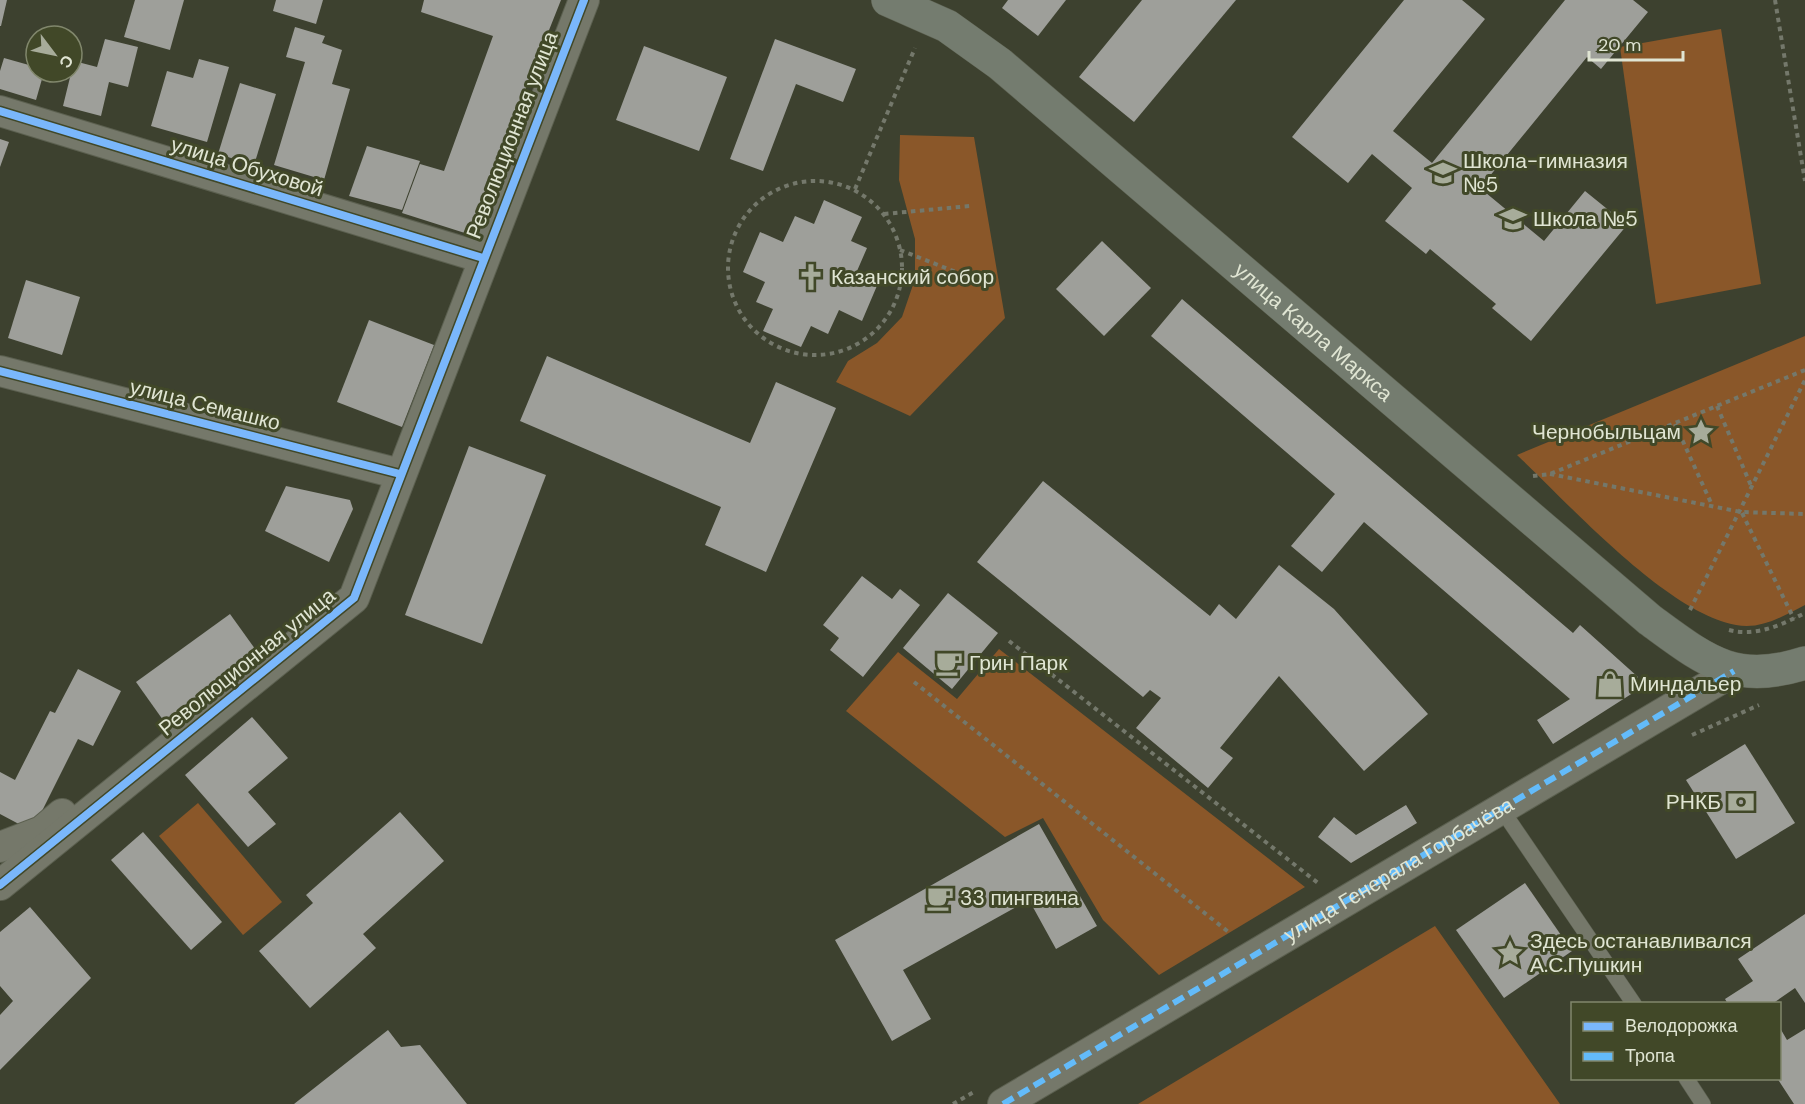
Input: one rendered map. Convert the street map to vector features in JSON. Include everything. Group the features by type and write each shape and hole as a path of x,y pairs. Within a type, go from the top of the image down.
{"main road":[{"name":"улица Карла Маркса","path":"888,0 930,17 1000,64 1650,620 1704,658 1734,671"},
{"path":"1734,671 1766,672 1805,663"}],"street":[{"name":"Революционная улица","path":"0,885 354,597 584,0"},
{"name":"улица Обуховой","path":"0,111 483,258"},
{"name":"улица Семашко","path":"0,371 400,474"},
{"name":"улица Генерала Горбачёва","path":"1003,1104 1734,671"},
{"path":"0,847 42,831 86,793 125,784"}],"lane":[{"path":"1502,810 1633,1002"},
{"path":"1687,1080 1703,1104"}],"path":[{"path":"1775,0 1805,181"},
{"path":"855,189 904,71 930,17"},
{"path":"827,180 855,189 878,206 884,214 895,230 900,250 901,287 890,314 871,336 846,351 817,356 789,352 763,339 742,318 730,292 727,263 734,235 749,210 771,192 798,182 827,180"},
{"path":"884,214 970,206"},
{"path":"900,250 966,276"},
{"path":"1535,485 1526,477 1550,474 1805,370"},
{"path":"1680,608 1689,613 1805,380"},
{"path":"1717,406 1752,488"},
{"path":"1676,424 1712,506"},
{"path":"1550,474 1741,512 1805,514"},
{"path":"1741,512 1794,619"},
{"path":"1725,628 1742,633 1776,627 1805,613"},
{"path":"1009,640 1323,887"},
{"path":"914,682 1236,938"}],"shaded area":[{"path":"1721,29 1761,284 1656,304 1620,47"},
{"path":"900,135 974,137 1005,318 910,416 836,382 848,361 877,343 902,317 915,279 915,239 899,180"},
{"path":"1805,336 1805,605 1772,621 1754,626 1736,625 1709,616 1680,600 1620,554 1517,455"},
{"path":"999,649 1305,887 1159,975 1103,920 1043,818 1005,837 846,711 898,652 957,699"},
{"path":"198,803 282,902 243,935 159,836"},
{"path":"1435,926 1560,1104 1138,1104"}],"building":[{"path":"0,0 7,0 1,26 0,26"},
{"path":"135,0 184,0 170,50 124,37"},
{"path":"276,0 323,0 316,24 273,11"},
{"path":"424,0 561,0 468,234 402,213 420,164 444,171 493,36 421,12"},
{"path":"1008,0 1066,0 1038,36 1002,8"},
{"path":"1142,0 1236,0 1134,122 1079,77"},
{"name":"Школа-гимназия №5","path":"1404,0 1462,0 1485,19 1393,131 1432,163 1565,0 1633,0 1648,12 1601,69 1587,57 1480,188 1544,241 1585,191 1627,225 1531,341 1492,308 1496,304 1430,249 1426,254 1385,221 1412,188 1372,154 1348,183 1292,137"},
{"path":"295,27 325,36 322,43 342,50 332,84 350,89 324,180 274,165 305,62 286,57"},
{"path":"105,39 138,47 128,87 109,82 101,116 63,106 68,84 84,84 84,64 97,67"},
{"path":"775,39 856,69 843,102 796,84 763,171 730,159"},
{"path":"644,46 727,77 699,151 616,120"},
{"path":"4,58 24,64 24,84 41,84 36,100 0,89 0,71"},
{"path":"199,59 229,67 207,142 151,126 167,71 193,78"},
{"path":"240,83 276,94 254,165 218,154"},
{"path":"0,139 9,142 0,167"},
{"path":"367,146 420,161 402,210 349,196"},
{"name":"Казанский собор","path":"824,200 862,217 851,241 867,248 857,271 879,281 862,321 839,310 828,334 811,326 801,347 763,331 773,309 756,302 765,282 743,272 760,232 783,242 795,216 814,224"},
{"path":"1102,241 1151,288 1104,336 1056,289"},
{"path":"26,280 80,297 62,355 8,338"},
{"path":"1182,299 1573,633 1580,625 1638,677 1636,691 1553,744 1537,720 1570,699 1364,522 1322,572 1291,546 1335,494 1151,336"},
{"path":"369,320 434,345 402,427 337,402"},
{"path":"547,356 750,443 776,382 836,408 766,572 705,545 721,507 520,421"},
{"path":"469,446 546,475 482,644 405,615"},
{"path":"1043,481 1210,616 1219,604 1236,619 1279,565 1334,609 1428,714 1364,771 1279,676 1220,748 1233,758 1208,788 1136,728 1161,698 1150,690 1143,697 977,562"},
{"path":"286,486 350,500 353,509 329,562 265,531"},
{"path":"862,576 892,599 900,589 920,605 863,677 830,650 839,638 823,625"},
{"path":"948,593 998,633 952,689 903,648"},
{"path":"230,614 263,660 168,727 136,682"},
{"path":"78,669 121,691 93,746 78,739 32,831 0,814 0,772 15,780 50,711 55,713"},
{"path":"252,717 288,758 248,792 276,824 248,847 185,775"},
{"name":"РНКБ","path":"1745,744 1795,823 1736,859 1686,780"},
{"path":"1406,805 1417,823 1351,863 1318,837 1334,817 1356,835"},
{"path":"400,812 444,861 363,934 376,948 310,1008 259,951 313,903 306,895"},
{"path":"1039,824 1097,926 1056,949 1029,900 903,970 931,1019 892,1041 835,940"},
{"path":"143,832 222,922 191,950 111,860"},
{"path":"1525,883 1572,951 1504,998 1456,930"},
{"path":"30,907 91,978 0,1070 0,1015 13,1001 0,986 0,932"},
{"path":"1805,914 1805,1003 1795,988 1775,1002 1727,1002 1725,999 1753,981 1738,959"},
{"path":"1805,1029 1805,1104 1794,1104 1778,1080 1781,1080 1781,1030 1787,1040"},
{"path":"388,1030 401,1047 420,1045 467,1104 294,1104"}],"marked path":[{"path":"1003,1104 1734,671"}],"cycle path":[{"path":"0,885 354,598 584,0"},
{"path":"0,111 483,258"},
{"path":"0,371 400,474"}],"place":[{"name":"Школа-гимназия №5","path":"1443,173"},
{"name":"Школа №5","path":"1513,219"},
{"name":"Казанский собор","path":"811,277"},
{"name":"Чернобыльцам","path":"1701,432"},
{"name":"Грин Парк","path":"949,663"},
{"name":"Миндальер","path":"1610,684"},
{"name":"РНКБ","path":"1741,802"},
{"name":"33 пингвина","path":"940,898"},
{"name":"Здесь останавливался А.С.Пушкин","path":"1510,953"}]}
